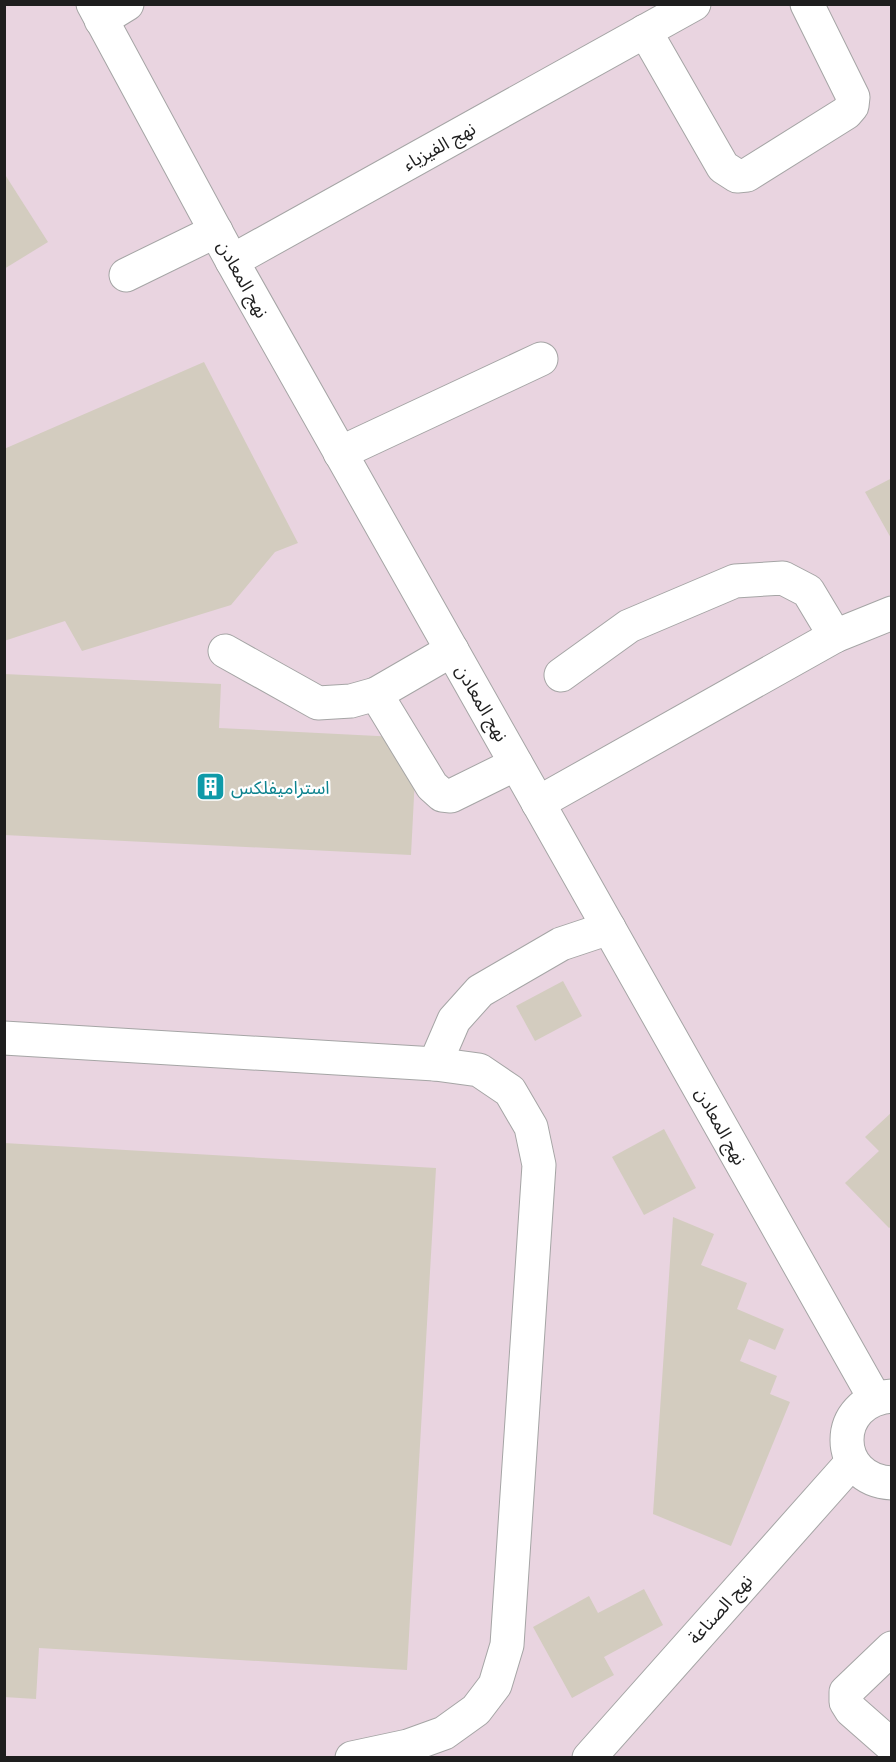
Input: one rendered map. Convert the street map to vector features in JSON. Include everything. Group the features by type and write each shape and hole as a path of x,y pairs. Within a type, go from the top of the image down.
{"street":[{"name":"نهج الفيزياء","path":"232,261 694,4"},
{"path":"645,31 723,167 737,176 747,175 846,113 852,106 853,97 807,4"},
{"name":"نهج المعادن","path":"107,10 232,261 609,928 883,1397"},
{"path":"126,275 216,231"},
{"path":"340,453 541,359"},
{"path":"561,675 629,626 735,581 783,578 808,591 835,636"},
{"path":"538,803 835,636 891,613"},
{"path":"225,651 318,703 351,701 376,694 452,650"},
{"path":"376,694 432,786 442,795 451,796 516,764"},
{"path":"435,1064 454,1020 480,991 561,944 609,928"},
{"path":"4,1038 435,1064 478,1070 510,1090 531,1127 539,1165 507,1645 495,1685 476,1710 444,1733 408,1746 352,1758"},
{"path":"883,1397 862,1405 852,1416 846,1439 852,1462 862,1474 876,1481 891,1483"},
{"name":"نهج الصناعة","path":"589,1758 852,1462"},
{"path":"891,1648 846,1692 846,1702 851,1710 891,1746"}],"shaded area":[{"path":"5,5 891,5 891,1757 5,1758"}],"building":[{"path":"4,173 48,242 4,269"},
{"path":"204,362 298,543 275,552 231,605 82,651 65,621 4,641 4,449"},
{"path":"892,478 892,540 865,492"},
{"name":"استراميفلكس","path":"4,674 221,684 219,728 417,738 411,855 4,835"},
{"path":"563,981 582,1016 535,1041 516,1006"},
{"path":"892,1112 892,1226 889,1228 845,1183 879,1151 865,1137"},
{"path":"664,1129 696,1188 644,1215 612,1157"},
{"path":"4,1143 436,1168 407,1670 39,1648 36,1699 4,1697"},
{"path":"673,1217 714,1234 701,1265 747,1283 737,1309 784,1329 775,1350 749,1339 740,1361 777,1376 770,1394 790,1402 731,1546 653,1514"},
{"path":"644,1589 663,1625 604,1657 614,1675 572,1698 533,1627 589,1596 598,1613"}],"place":[{"name":"استراميفلكس","path":"210,787"}]}
